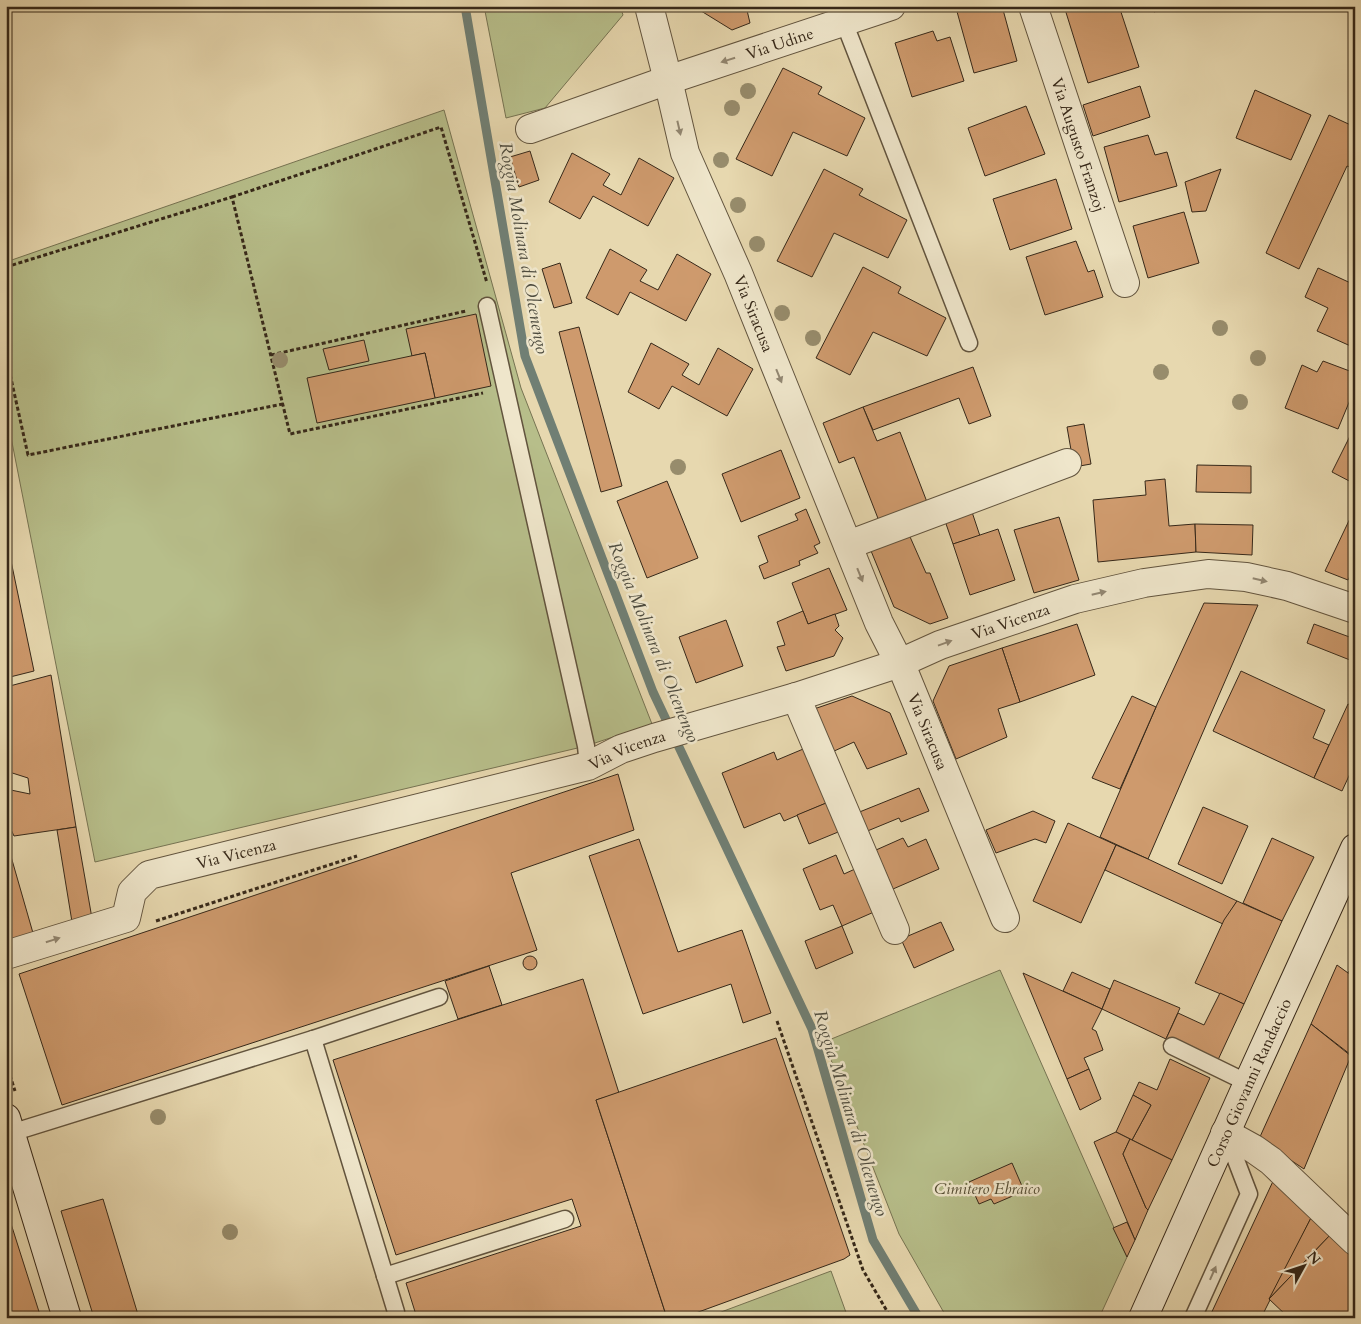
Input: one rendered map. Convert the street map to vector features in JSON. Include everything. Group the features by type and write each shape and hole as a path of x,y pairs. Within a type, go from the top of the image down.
{"street":[{"name":"Via Siracusa","path":"649,6 685,153 738,274 879,623 900,663 1005,918"},
{"name":"Via Udine","path":"530,129 668,80 891,6"},
{"name":"Via Augusto Franzoj","path":"1033,6 1125,283"},
{"path":"848,545 1066,463"},
{"name":"Via Vicenza","path":"137,921 132,892 149,875 588,766 622,749 654,738 796,697 900,663 940,645 1075,599 1144,583 1208,574 1246,577 1287,586 1355,609"},
{"path":"796,697 894,930"},
{"name":"Corso Giovanni Randaccio","path":"1143,1318 1225,1132 1355,848"},
{"path":"6,954 137,921"},
{"path":"8,1126 67,1318"},
{"path":"1225,1132 1254,1149 1271,1162 1355,1241"}],"lane":[{"path":"844,22 969,343"},
{"path":"487,306 586,746 588,766"},
{"path":"8,1126 313,1039 439,997"},
{"path":"313,1039 396,1312"},
{"path":"1172,1046 1248,1082"},
{"path":"1193,1318 1249,1194 1225,1132"},
{"path":"384,1276 565,1219"}],"path":[{"path":"6,267 232,197 441,127 494,304 272,355"},
{"path":"232,197 290,434 506,388"},
{"path":"6,356 28,456 283,404"},
{"path":"137,921 366,853"},
{"path":"777,1022 863,1270 891,1318"}],"green space":[{"path":"484,6 620,6 623,15 545,108 506,118"},
{"path":"444,110 521,388 652,724 586,746 95,862 6,412 6,262"},
{"name":"Cimitero Ebraico","path":"1000,970 1127,1257 1099,1318 947,1318 899,1234 824,1042"},
{"path":"831,1271 848,1318 705,1318"}],"building":[{"path":"693,6 746,6 750,23 732,30"},
{"path":"962,6 1002,6 1017,61 974,73 956,8"},
{"path":"1064,6 1119,6 1139,67 1088,83"},
{"path":"1152,6 1173,6 1154,12"},
{"path":"933,31 937,41 950,37 964,81 912,97 895,43"},
{"path":"783,68 822,87 818,94 865,118 847,156 793,132 772,176 736,159"},
{"path":"1140,86 1150,117 1093,136 1083,105"},
{"path":"1255,90 1311,115 1291,160 1236,138"},
{"path":"1026,106 1045,154 985,176 968,128"},
{"path":"1329,115 1355,127 1355,169 1347,166 1299,269 1266,253"},
{"path":"1148,135 1155,155 1167,152 1177,186 1119,202 1104,147"},
{"path":"530,151 539,180 519,187 510,157"},
{"path":"572,153 610,174 603,185 621,195 639,158 674,178 648,226 593,196 580,219 549,202"},
{"path":"824,169 863,189 859,195 907,220 888,258 834,233 812,277 777,261"},
{"path":"1221,169 1206,211 1192,212 1185,182"},
{"path":"1056,179 1072,229 1010,250 993,199"},
{"path":"1184,212 1199,263 1148,278 1133,226"},
{"path":"1076,241 1088,272 1094,270 1103,297 1045,315 1026,257"},
{"path":"610,249 647,270 640,281 658,290 677,254 711,274 686,321 630,292 618,315 586,298"},
{"path":"560,263 572,303 554,308 542,269"},
{"path":"863,267 901,287 898,293 946,318 927,356 873,332 850,375 816,358"},
{"path":"1318,268 1355,285 1355,348 1317,331 1328,308 1305,297"},
{"path":"476,314 491,386 435,398 425,353 412,356 406,329"},
{"path":"579,327 622,486 601,492 559,332"},
{"path":"364,340 369,361 329,370 323,349"},
{"path":"651,343 689,364 682,375 699,385 718,348 753,369 727,416 672,386 659,409 628,392"},
{"path":"425,353 435,398 317,423 307,378"},
{"path":"1323,361 1355,373 1355,388 1338,429 1285,408 1302,365 1317,372"},
{"path":"973,367 991,416 969,424 959,398 873,430 863,407"},
{"path":"863,407 877,441 900,432 927,502 879,521 854,457 839,463 823,423"},
{"path":"1084,424 1091,464 1074,467 1067,427"},
{"path":"1355,426 1355,484 1332,472"},
{"path":"781,450 800,498 741,522 722,474"},
{"path":"1197,465 1251,466 1251,493 1196,492"},
{"path":"1165,479 1169,526 1195,524 1196,552 1098,562 1093,500 1146,495 1145,481"},
{"path":"667,481 698,558 647,578 617,501"},
{"path":"1355,508 1355,566 1348,580 1325,571"},
{"path":"806,509 820,543 814,546 818,553 799,561 800,565 764,579 759,566 768,562 758,536 798,520 795,514"},
{"path":"971,509 980,536 953,544 944,518"},
{"path":"1059,517 1079,580 1034,593 1014,530"},
{"path":"1195,524 1253,525 1252,555 1196,552"},
{"path":"998,529 1015,580 970,595 953,544"},
{"path":"907,530 926,573 930,573 948,618 930,624 894,607 869,546"},
{"path":"6,537 34,671 6,678"},
{"path":"829,568 847,610 808,624 792,583"},
{"path":"1204,603 1258,605 1148,859 1100,837 1156,707"},
{"path":"803,611 808,624 835,614 839,626 835,630 843,638 834,656 786,671 777,647 785,645 777,622"},
{"path":"726,620 743,666 696,683 679,637"},
{"path":"1077,624 1095,675 1020,702 1002,648"},
{"path":"1314,624 1355,639 1355,662 1307,643"},
{"path":"1002,648 1020,702 998,709 1007,737 956,759 933,701 949,666"},
{"path":"1241,671 1325,710 1313,738 1329,745 1314,778 1213,731"},
{"path":"51,675 76,827 14,836 6,819 6,789 30,794 28,778 6,771 6,687"},
{"path":"852,696 890,713 907,754 867,769 854,742 832,752 814,709"},
{"path":"1132,696 1156,707 1120,789 1092,778"},
{"path":"1348,704 1355,707 1355,763 1342,791 1314,778"},
{"path":"808,747 831,801 784,821 780,813 744,828 722,773 774,752 777,760"},
{"path":"618,774 634,830 511,873 537,950 62,1105 19,974"},
{"path":"919,788 929,811 901,822 899,818 865,832 857,813"},
{"path":"831,801 843,830 809,844 797,815"},
{"path":"1203,807 1248,826 1222,884 1178,864"},
{"path":"1033,811 1055,821 1046,843 1035,839 996,853 986,830"},
{"path":"1068,823 1116,845 1081,923 1033,901"},
{"path":"76,827 93,924 73,928 57,830"},
{"path":"903,838 908,847 926,839 939,869 893,889 876,850"},
{"path":"1272,838 1314,857 1282,921 1243,903"},
{"path":"6,839 35,940 6,948"},
{"path":"639,839 678,952 742,930 771,1013 743,1023 731,984 643,1014 589,856"},
{"path":"1116,845 1237,901 1223,924 1105,870"},
{"path":"836,855 844,874 855,869 874,912 842,926 833,905 820,910 803,869"},
{"path":"1237,901 1282,921 1244,1004 1195,983 1224,920"},
{"path":"941,922 954,950 914,968 901,939"},
{"path":"842,926 853,953 816,969 805,941"},
{"path":"530,956 535,958 537,963 535,968 530,970 525,968 523,963 525,958"},
{"path":"1355,963 1355,978 1347,974"},
{"path":"1337,965 1355,978 1355,1007 1352,1016 1355,1018 1355,1058 1311,1024"},
{"path":"489,966 502,1005 458,1019 445,981"},
{"path":"1072,972 1110,989 1102,1009 1063,991"},
{"path":"1023,973 1102,1009 1092,1029 1096,1031 1103,1050 1084,1058 1089,1069 1067,1079"},
{"path":"583,979 619,1093 596,1100 667,1318 417,1318 406,1283 581,1226 572,1199 396,1255 333,1060"},
{"path":"1114,980 1180,1008 1166,1039 1102,1009"},
{"path":"1220,993 1244,1004 1217,1062 1166,1039 1178,1013 1204,1025"},
{"path":"1311,1024 1351,1056 1304,1169 1259,1139"},
{"path":"776,1038 850,1255 844,1259 682,1318 667,1318 596,1100"},
{"path":"1170,1059 1210,1078 1172,1160 1132,1140 1151,1105 1133,1095 1139,1082 1157,1090"},
{"path":"1089,1069 1101,1099 1080,1110 1067,1079"},
{"path":"1133,1095 1151,1105 1132,1140 1116,1132"},
{"path":"1116,1132 1130,1139 1123,1154 1148,1210 1135,1240 1094,1142"},
{"path":"1130,1139 1172,1160 1148,1210 1123,1154"},
{"path":"1012,1163 1022,1186 1012,1190 1015,1195 994,1204 991,1199 979,1204 969,1182"},
{"path":"1275,1177 1313,1214 1261,1318 1209,1318"},
{"path":"103,1199 139,1318 94,1318 61,1211"},
{"path":"6,1208 41,1318 6,1318"},
{"path":"1313,1214 1333,1232 1269,1299"},
{"path":"1127,1222 1135,1240 1127,1257 1113,1228"},
{"path":"1333,1232 1355,1253 1355,1318 1289,1318 1269,1299"}],"waterway":[{"name":"Roggia Molinara di Olcenengo","path":"465,6 525,356 653,692 812,1029 873,1240 919,1318"}]}
